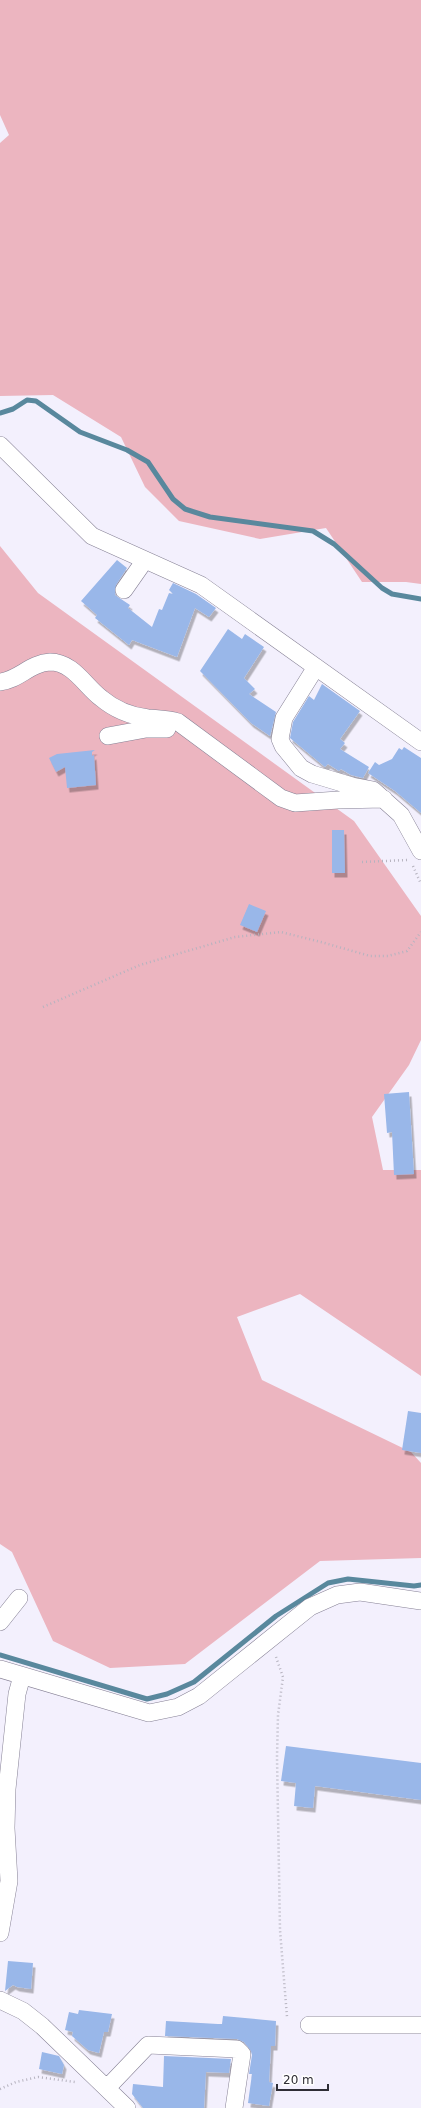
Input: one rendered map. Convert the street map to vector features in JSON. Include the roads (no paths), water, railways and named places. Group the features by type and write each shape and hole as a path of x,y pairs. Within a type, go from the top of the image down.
{"street":[{"path":"0,445 92,536 201,585 421,742"},
{"path":"124,590 145,560"},
{"path":"0,682 12,679 32,666 58,663 72,670 101,698 117,709 135,716 170,719 178,722 196,737 281,798 295,803 384,799"},
{"path":"316,667 284,718 280,739 283,746 301,768 312,774 352,786 368,788 384,799 401,815 416,856"},
{"path":"108,736 146,729 167,729 196,737"},
{"path":"0,1669 149,1713 178,1707 199,1696 310,1607 337,1595 360,1592 421,1601"},
{"path":"0,1622 19,1598"},
{"path":"0,1933 9,1880 6,1828 7,1789 17,1694 22,1676"},
{"path":"0,2000 23,2011 42,2026 127,2108"},
{"path":"309,2025 421,2025"},
{"path":"102,2083 148,2045 237,2049 242,2054 234,2108"}],"waterway":[{"path":"0,413 13,409 27,400 36,401 80,432 127,450 148,462 173,499 185,509 210,517 313,531 334,544 382,588 392,594 421,599"},
{"path":"0,1655 147,1699 167,1694 194,1682 276,1616 328,1583 348,1579 414,1586 421,1585"}]}
